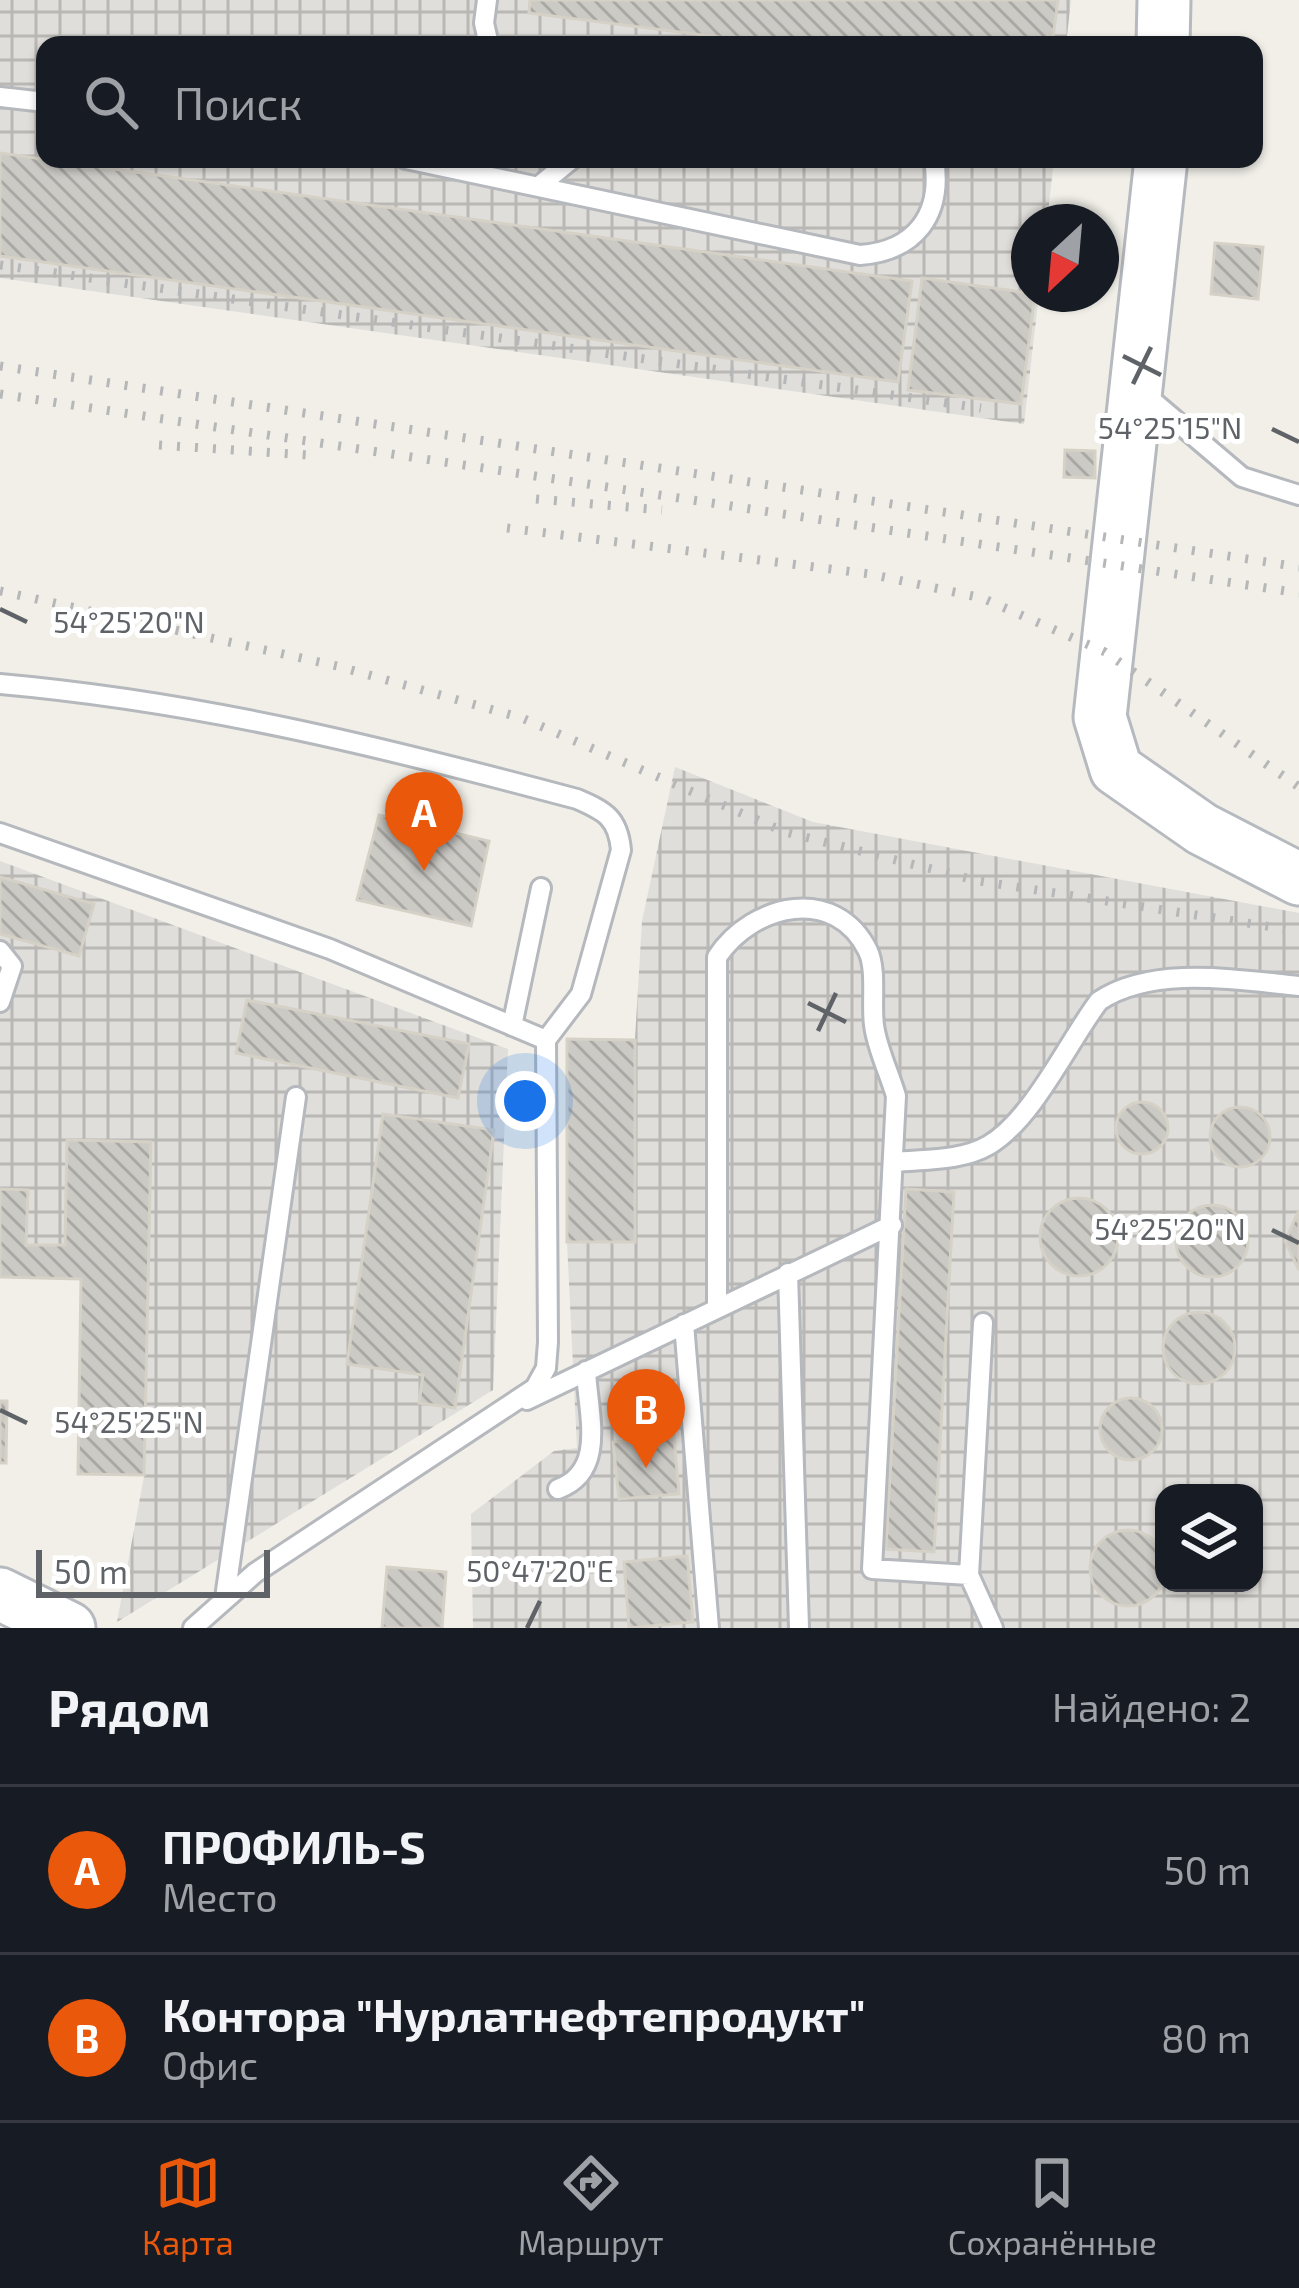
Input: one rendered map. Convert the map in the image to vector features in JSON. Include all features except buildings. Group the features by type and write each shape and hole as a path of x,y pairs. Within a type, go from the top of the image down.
{"main road":[{"path":"1163,36 1164,0"},
{"path":"1160,168 1100,716 1116,770 1202,829 1299,879"},
{"path":"0,1594 69,1628"}],"lane":[{"path":"487,0 487,36"},
{"path":"0,97 36,101"},
{"path":"450,168 860,255 894,253 914,239 926,219 933,168"},
{"path":"539,186 561,168"},
{"path":"1139,389 1242,476 1299,495"},
{"path":"0,684 274,721 577,800 608,813 619,831 621,850 588,974 574,1009 546,1040 547,1354 535,1388 517,1405"},
{"path":"0,833 330,949 546,1040"},
{"path":"512,1026 541,888"},
{"path":"717,1308 717,957 733,933 760,914 790,907 840,920 869,952 874,1026 896,1096 872,1569 969,1575"},
{"path":"0,951 12,966 0,1002"},
{"path":"895,1162 964,1155 990,1144 1017,1118 1099,1001 1118,988 1229,980 1299,986"},
{"path":"225,1598 296,1097"},
{"path":"193,1628 225,1598 517,1405 892,1225"},
{"path":"788,1273 799,1628"},
{"path":"983,1323 969,1575 993,1628"},
{"path":"684,1324 709,1628"},
{"path":"558,1489 579,1481 589,1465 586,1371"}],"shaded area":[{"path":"0,0 1071,0 1067,36 36,36 36,168 1053,168 1049,204 1011,204 1011,312 1037,312 1024,424 0,278"},
{"path":"675,767 813,822 1299,913 1299,1628 473,1628 471,1514 554,1451 577,1448 567,1242 567,1039 635,1039 642,921"},
{"path":"0,861 508,1049 493,1390 117,1622 144,1476 78,1474 81,1279 0,1277"}],"railway":[{"path":"0,265 981,408"},
{"path":"0,366 1299,567"},
{"path":"0,394 1299,593"},
{"path":"159,445 308,455"},
{"path":"536,499 662,510"},
{"path":"507,528 870,574 982,598 1105,652 1299,787"},
{"path":"0,591 337,666 522,718 785,832 979,881 1285,929"}],"place":[{"name":"ПРОФИЛЬ-S","path":"424,871"},
{"name":"Контора \"Нурлатнефтепродукт\"","path":"646,1468"}]}
